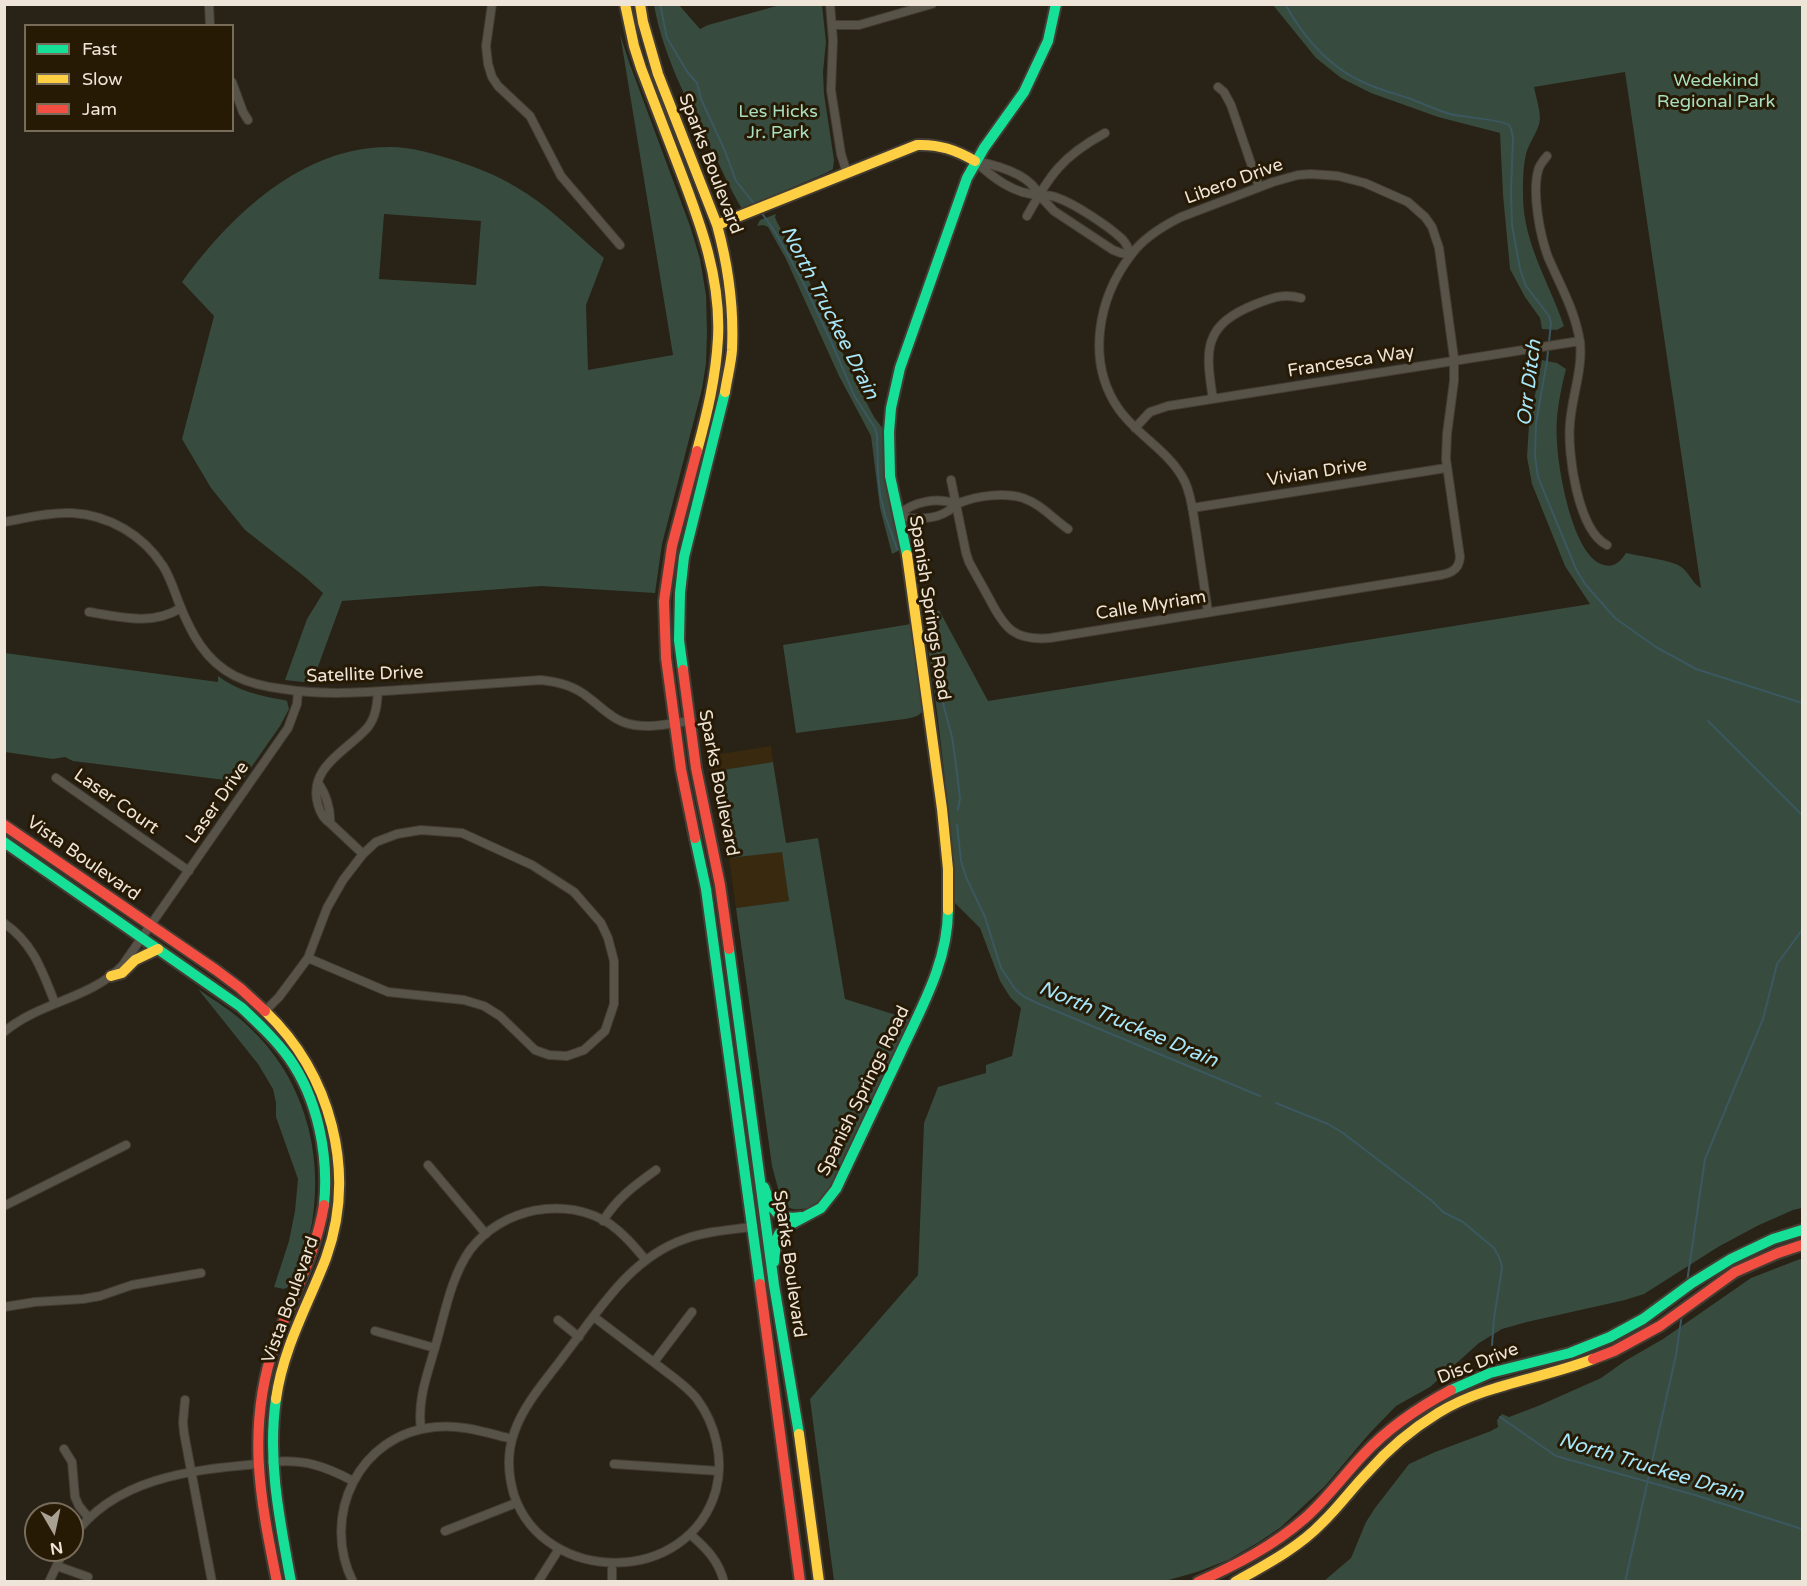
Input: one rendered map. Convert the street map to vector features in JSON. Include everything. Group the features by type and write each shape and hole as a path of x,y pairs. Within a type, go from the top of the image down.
{"main road":[{"name":"Sparks Boulevard","path":"625,4 634,46 701,225 708,249 717,302 718,338 711,399 672,546 666,584 664,602 666,658 681,769 706,889 800,1581"},
{"name":"Sparks Boulevard","path":"640,4 658,74 717,225 731,295 732,351 723,403 684,557 680,593 679,640 696,768 718,874 774,1280 819,1581"},
{"name":"Spanish Springs Road","path":"774,1280 778,1234 821,1208 836,1189 929,992 944,949 948,923 948,879 943,820 914,595 906,548 893,495 888,455 891,408 896,384 967,178 975,161 1024,92 1046,47 1056,4"},
{"path":"654,101 675,142 707,221 711,224 717,225 750,213 904,149 934,144 950,148 975,161"},
{"path":"714,278 716,261 713,237 717,225"},
{"name":"Vista Boulevard","path":"4,825 251,997 266,1010 305,1058 325,1098 336,1142 339,1192 331,1242 284,1358 273,1415 274,1485 291,1581"},
{"name":"Vista Boulevard","path":"4,842 241,1007 266,1031 292,1064 312,1104 319,1130 324,1173 323,1206 319,1230 280,1329 264,1378 257,1427 259,1483 277,1581"},
{"path":"111,976 121,975 135,961 147,953 158,950"},
{"path":"748,1086 749,1131 757,1216 752,1227 760,1234 772,1313 789,1370"},
{"path":"760,1173 774,1212 788,1218 808,1215"},
{"name":"Disc Drive","path":"1198,1581 1240,1563 1292,1529 1319,1506 1358,1460 1383,1435 1434,1399 1491,1373 1561,1355 1600,1341 1646,1317 1690,1284 1735,1257 1767,1242 1803,1230"},
{"name":"Disc Drive","path":"1235,1581 1274,1560 1322,1524 1384,1455 1399,1441 1438,1413 1502,1384 1578,1365 1614,1351 1660,1326 1735,1272 1803,1245"},
{"path":"264,1378 265,1461 272,1462"},
{"path":"792,1522 792,1581"}],"street":[{"path":"209,4 210,24"},
{"path":"492,4 486,46 492,77 498,86 530,116 561,176 620,245"},
{"path":"830,4 833,51 831,90 841,154 847,173"},
{"path":"832,25 859,25 932,4"},
{"path":"234,87 248,120"},
{"path":"1218,87 1224,92 1231,105 1259,187"},
{"path":"1028,216 1053,173 1068,157 1105,133"},
{"path":"1547,156 1540,163 1536,179 1541,228 1548,255 1573,312 1580,341 1580,361 1569,425 1573,470 1580,501 1591,529 1596,539 1607,545"},
{"path":"975,161 995,179 1022,193 1039,195 1049,195 1059,198 1121,238 1127,244 1131,254 1113,250 1054,211 1039,195 1036,187 1004,168 975,161"},
{"name":"Libero Drive","path":"1208,612 1192,508 1186,484 1174,465 1135,428 1119,409 1108,389 1099,351 1099,336 1104,311 1116,280 1131,254 1169,223 1259,187 1298,175 1338,176 1365,183 1399,197 1417,208 1432,227 1436,238 1454,361 1446,468 1460,557 1457,568"},
{"path":"1213,399 1208,358 1212,339 1221,324 1237,312 1276,296 1291,295 1301,298"},
{"name":"Francesca Way","path":"1135,428 1145,416 1158,409 1580,341"},
{"name":"Vivian Drive","path":"1192,508 1446,468"},
{"name":"Calle Myriam","path":"951,480 969,562 1005,625 1019,635 1029,638 1050,638 1435,576 1452,572 1457,568"},
{"path":"898,515 908,519 924,518 942,514 957,504 996,496 1014,496 1032,501 1068,529"},
{"path":"898,515 911,505 939,500 957,504"},
{"name":"Satellite Drive","path":"4,522 48,514 72,513 88,515 116,524 130,532 153,553 170,579 192,634 200,647 220,667 247,682 260,686 298,692 336,694 541,680 555,681 579,691 621,722 643,726 689,721"},
{"path":"89,612 152,619 181,608"},
{"name":"Laser Drive","path":"4,1032 20,1020 93,987 122,966 288,728 297,704 298,692"},
{"path":"363,854 325,820 318,806 315,791 327,764 368,728 376,709 378,692"},
{"name":"Laser Court","path":"56,778 189,871"},
{"path":"318,783 323,790 331,816 330,823"},
{"path":"318,806 327,803"},
{"path":"266,1010 279,997 308,958 327,908 343,880 363,854 376,843 397,834 421,830 462,833 532,865 574,892 601,923 608,938 614,961 614,1004 605,1031 584,1050 567,1056 549,1055 535,1050 500,1016 484,1006 464,1000 388,992 308,958"},
{"path":"4,923 20,935 36,956 55,1003"},
{"path":"4,1206 126,1145"},
{"path":"428,1165 486,1234"},
{"path":"603,1221 619,1198 656,1170"},
{"path":"421,1429 420,1404 456,1277 470,1250 486,1234 520,1214 541,1210 576,1211 603,1221 622,1233 645,1260"},
{"path":"594,1317 687,1389 706,1413 716,1441 719,1471 708,1512 692,1535 679,1547 654,1562 640,1566 612,1569 582,1564 557,1552 541,1540 531,1529 516,1503 511,1486 509,1470 512,1439 526,1406 579,1337 594,1317 620,1283 645,1260 671,1244 686,1238 752,1227"},
{"path":"4,1306 83,1299 132,1286 201,1273"},
{"path":"654,1362 692,1312"},
{"path":"558,1320 579,1337"},
{"path":"375,1331 435,1348"},
{"path":"184,1401 183,1422 212,1581"},
{"path":"354,1581 344,1557 340,1526 342,1510 353,1481 362,1467 383,1446 407,1433 449,1426 512,1439"},
{"path":"64,1449 72,1462 75,1497 88,1518"},
{"path":"272,1462 303,1461 317,1464 353,1481"},
{"path":"84,1523 108,1502 145,1484 191,1471 258,1464"},
{"path":"614,1464 719,1471"},
{"path":"445,1531 516,1503"},
{"path":"692,1535 712,1555 724,1581"},
{"path":"538,1581 557,1552"},
{"path":"49,1581 59,1562"},
{"path":"57,1566 88,1577"},
{"path":"612,1569 612,1581"}],"shaded area":[{"path":"771,746 773,762 710,772 707,756"},
{"path":"782,851 789,901 736,908 729,858"}],"green space":[{"name":"Les Hicks Jr. Park","path":"654,5 679,5 700,29 780,5 822,5 826,42 823,72 824,94 834,160 833,169 742,209 676,76 663,41"},
{"name":"Wedekind Regional Park","path":"1273,5 1802,5 1802,1208 1757,1226 1718,1247 1644,1294 1502,1329 1479,1343 1430,1387 1396,1406 1325,1486 1281,1527 1228,1560 1197,1572 1165,1581 834,1581 810,1399 918,1275 924,1123 938,1087 986,1073 986,1065 1012,1056 1021,1008 1010,997 1000,981 980,928 954,902 943,760 924,619 939,610 988,701 1590,604 1565,566 1532,484 1527,457 1529,425 1542,360 1557,363 1566,369 1557,414 1558,455 1569,511 1584,547 1593,559 1608,566 1617,563 1626,553 1673,563 1682,567 1701,588 1625,72 1534,87 1540,119 1525,159 1524,213 1532,246 1564,326 1557,330 1542,329 1540,318 1525,297 1510,269 1500,133 1438,117 1371,93 1341,78 1316,58"},
{"path":"620,34 690,226 700,259 706,295 706,363 702,389 662,544 655,593 541,586 342,601 312,683 285,680 307,619 323,593 245,530 211,488 182,439 214,316 182,282 223,232 246,210 272,189 299,172 328,158 358,150 407,148 462,163 501,179 528,194 551,211 604,258 586,305 588,370 673,355","holes":["384,214 481,221 476,285 379,279"]},
{"path":"776,214 777,222 803,268 860,390 874,417 884,430 883,461 886,484 902,549 892,554 880,508 871,436 839,376 786,259 768,227 757,226 760,220"},
{"path":"911,624 923,704 920,713 915,717 905,719 796,733 783,645"},
{"path":"5,653 218,682 218,676 233,686 287,701 289,709 280,726 241,782 73,761 65,757 53,759 5,752"},
{"path":"773,762 786,843 818,838 845,999 912,1020 837,1177 821,1201 812,1207 801,1209 790,1208 782,1203 772,1166 736,908 789,901 782,852 729,858 710,772"},
{"path":"198,989 237,1016 268,1047 296,1092 305,1117 312,1143 315,1169 312,1223 299,1264 288,1287 284,1289 274,1287 289,1241 298,1179 276,1117 273,1089 258,1064"},
{"path":"1802,1260 1802,1581 1324,1581 1351,1558 1366,1522 1409,1464 1491,1431 1498,1427 1497,1420 1502,1414 1509,1417 1601,1378 1663,1339 1751,1278"}],"waterway":[{"name":"North Truckee Drain","path":"660,4 667,38 688,73 697,83 701,99 736,181 755,205"},
{"name":"Orr Ditch","path":"1285,4 1301,29 1320,51 1354,78 1450,114 1509,125 1513,138 1512,225 1520,269 1526,286 1549,316 1551,323 1536,423 1535,457 1538,477 1576,569 1585,584 1615,618 1656,647 1696,669 1802,703"},
{"name":"North Truckee Drain","path":"761,212 801,278 855,397 875,428 880,494 897,549"},
{"name":"North Truckee Drain","path":"931,616 942,669 942,699 952,737 956,765 960,798 958,810"},
{"path":"1708,721 1802,815"},
{"name":"North Truckee Drain","path":"957,825 961,861 966,877 985,917 1001,968 1015,989 1037,1003 1260,1096"},
{"path":"1687,1282 1705,1159 1763,1019 1777,964 1802,930"},
{"name":"North Truckee Drain","path":"1276,1103 1328,1124 1343,1133 1432,1201 1443,1212 1463,1222 1494,1248 1502,1266 1492,1345"},
{"path":"1625,1582 1676,1355 1682,1314"},
{"name":"North Truckee Drain","path":"1500,1417 1556,1456 1695,1495 1802,1529"}],"traffic: fast":[{"path":"907,555 890,476 891,408 900,368 967,178 984,148 1024,92 1048,41 1056,4"},
{"path":"683,670 679,640 680,593 684,557 725,392"},
{"path":"695,838 706,889 760,1284"},
{"path":"4,842 241,1007 278,1044 299,1074 314,1110 323,1148 324,1205"},
{"path":"774,1262 779,1234 793,1223 821,1208 836,1189 931,986 943,949 948,910"},
{"path":"729,949 774,1285 799,1434"},
{"path":"764,1187 776,1212 785,1217 801,1217"},
{"path":"1451,1390 1490,1373 1570,1353 1610,1337 1643,1319 1692,1283 1731,1259 1773,1239 1802,1230"},
{"path":"276,1399 274,1468 279,1514 291,1582"}],"traffic: slow":[{"path":"625,4 641,68 688,191 713,273 718,338 708,409 697,451"},
{"path":"640,4 658,74 717,225 724,256 731,303 732,334 725,392"},
{"path":"717,225 917,145 947,149 975,161"},
{"path":"907,555 942,809 948,869 948,910"},
{"path":"111,976 122,973 135,960 158,949"},
{"path":"265,1011 288,1036 307,1064 321,1094 332,1126 338,1159 339,1192 335,1225 326,1258 290,1344 276,1399"},
{"path":"1235,1582 1281,1556 1313,1532 1384,1455 1438,1413 1494,1388 1593,1359"},
{"path":"799,1434 819,1582"}],"traffic: jam":[{"path":"695,838 681,769 666,658 664,601 672,546 697,451"},
{"path":"683,670 696,768 720,885 729,949"},
{"path":"4,825 216,970 265,1011"},
{"path":"277,1582 261,1492 258,1433 261,1404 266,1374 275,1343 309,1258 324,1205"},
{"path":"1593,1359 1614,1351 1660,1326 1735,1272 1802,1245"},
{"path":"760,1284 800,1582"},
{"path":"1198,1582 1254,1554 1292,1529 1320,1504 1363,1455 1393,1427 1451,1390"}]}
